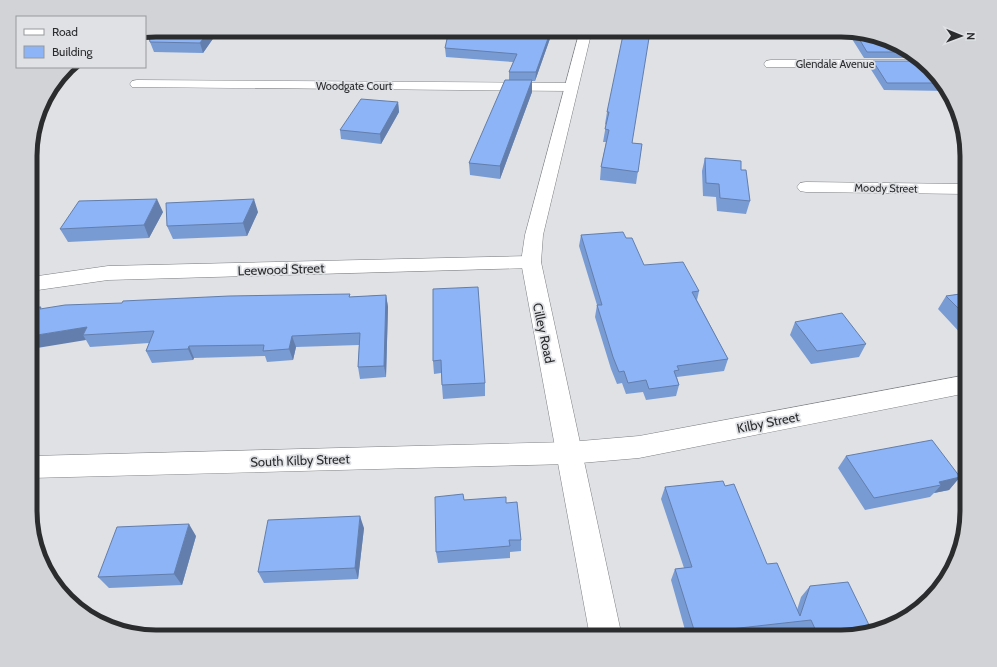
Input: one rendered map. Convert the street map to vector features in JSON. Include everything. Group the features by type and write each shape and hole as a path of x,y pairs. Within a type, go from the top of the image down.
{"street":[{"name":"Cilley Road","path":"584,37 534,235 531,262 534,284 605,630"},
{"name":"Glendale Avenue","path":"771,64 916,64"},
{"name":"Woodgate Court","path":"137,84 571,87"},
{"name":"Moody Street","path":"806,187 960,189"},
{"name":"Leewood Street","path":"37,283 108,273 531,262"},
{"name":"Kilby Street","path":"569,452 638,447 960,385"},
{"name":"South Kilby Street","path":"37,467 569,452"}],"building":[{"path":"149,37 204,37 200,43 150,42"},
{"path":"447,37 548,37 536,72 509,72 517,54 445,48"},
{"path":"623,37 649,38 632,143 642,144 638,172 601,167 609,130 605,129 609,112 607,112"},
{"path":"859,38 887,46 899,52 867,52"},
{"path":"873,61 913,61 935,83 887,83"},
{"path":"505,80 532,80 500,166 469,163"},
{"path":"361,99 398,102 380,134 340,130"},
{"path":"705,158 741,161 741,170 746,170 750,201 720,198 719,184 706,183"},
{"path":"157,199 144,225 60,229 79,201"},
{"path":"254,199 243,223 167,226 166,203"},
{"path":"623,232 626,238 632,238 644,265 683,262 699,291 692,292 728,359 677,366 679,370 674,371 679,385 649,389 646,380 628,383 624,371 619,372 613,357 597,305 602,305 581,235"},
{"path":"478,287 485,383 442,385 441,360 433,361 433,289"},
{"path":"350,294 349,297 386,295 384,366 358,367 360,333 292,336 289,349 263,351 264,345 189,346 188,349 146,351 154,331 83,335 87,327 37,335 37,307 41,307 40,309 65,305 122,303 123,301 229,296"},
{"path":"960,294 960,310 946,296"},
{"path":"842,313 866,344 817,351 795,322"},
{"path":"932,440 960,477 939,482 941,485 874,498 846,456"},
{"path":"723,481 725,486 734,484 767,564 777,563 800,616 810,586 848,582 870,627 844,630 816,630 811,620 722,630 694,630 675,569 692,567 665,487"},
{"path":"463,494 464,500 506,497 506,503 517,502 521,540 509,540 510,546 436,552 435,497"},
{"path":"360,516 355,568 258,572 268,520"},
{"path":"189,524 174,574 98,577 117,527"}]}
